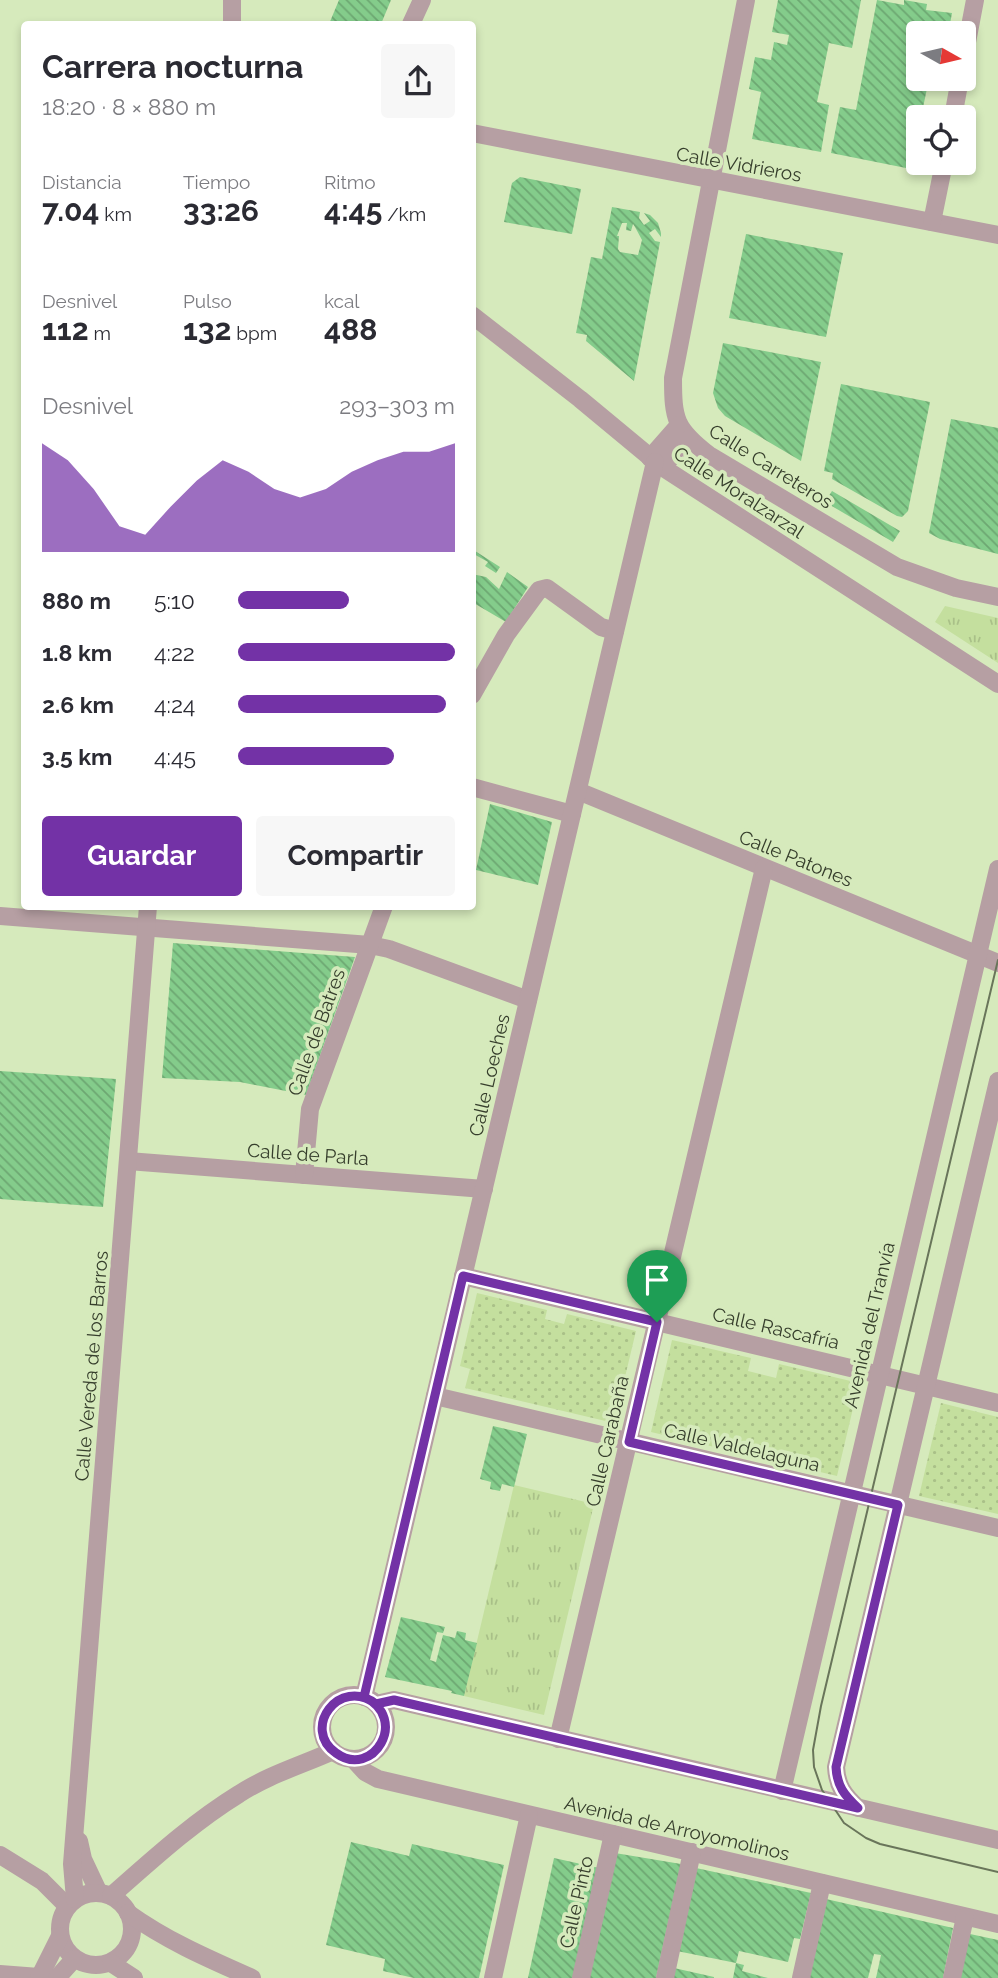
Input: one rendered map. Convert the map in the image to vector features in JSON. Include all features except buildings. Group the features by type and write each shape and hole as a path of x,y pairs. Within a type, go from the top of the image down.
{"street":[{"path":"216,0 234,8"},
{"path":"412,21 422,0"},
{"path":"656,463 684,432 673,410 673,379 746,0"},
{"path":"971,21 975,0"},
{"name":"Calle Vidrieros","path":"476,134 998,235"},
{"path":"932,222 942,175"},
{"name":"Calle Moralzarzal","path":"476,318 580,399 656,463 998,684"},
{"name":"Calle Carreteros","path":"684,432 709,455 897,567 956,588 998,597"},
{"name":"Calle Loeches","path":"370,1700 435,1396 656,463"},
{"path":"476,688 506,635 539,590 547,588 601,627 615,631"},
{"path":"476,788 572,814"},
{"name":"Calle Patones","path":"578,791 998,963"},
{"name":"Calle Carabaña","path":"558,1739 764,868"},
{"name":"Avenida del Tranvía","path":"782,1790 998,869"},
{"name":"Calle Vereda de los Barros","path":"71,1903 148,910"},
{"name":"Calle de Batres","path":"304,1175 310,1109 383,910"},
{"path":"0,916 370,945 389,949 528,1000"},
{"path":"858,1808 844,1795 837,1781 836,1767 998,1081"},
{"name":"Calle de Parla","path":"128,1161 484,1189"},
{"name":"Calle Rascafría","path":"463,1276 998,1403"},
{"name":"Calle Valdelaguna","path":"435,1396 998,1528"},
{"path":"370,1700 386,1721 384,1739 372,1754 354,1759 333,1751 326,1743 323,1733 326,1712 333,1703 342,1698 394,1700 998,1840"},
{"path":"105,1894 240,1793 296,1765 333,1751"},
{"name":"Avenida de Arroyomolinos","path":"354,1759 365,1772 379,1779 998,1924"},
{"path":"493,1978 529,1815"},
{"name":"Calle Vereda de los Barros","path":"76,1829 83,1858 105,1894"},
{"name":"Calle Pinto","path":"581,1978 613,1834"},
{"path":"664,1978 692,1853"},
{"path":"0,1855 71,1903"},
{"path":"801,1978 822,1883"},
{"path":"45,1978 60,1936 60,1925 71,1903 86,1894 105,1894 121,1903 132,1924 128,1947 110,1968"},
{"path":"128,1913 194,1952 252,1978"},
{"path":"952,1978 965,1917"},
{"path":"60,1936 68,1953 75,1959 110,1968 134,1978"},
{"path":"0,1974 45,1978 75,1959"}],"green space":[{"path":"945,606 998,618 998,663 935,622"},
{"path":"477,1293 547,1310 545,1319 564,1324 567,1314 636,1331 614,1423 465,1388 470,1369 460,1366"},
{"path":"672,1340 751,1358 748,1371 776,1378 779,1364 859,1383 837,1476 651,1432"},
{"path":"941,1403 998,1417 998,1514 919,1496"},
{"path":"514,1485 594,1504 544,1715 464,1696"}],"tram line":[{"path":"998,960 821,1706 813,1750 814,1767 822,1790 844,1823 866,1838 880,1844 998,1872"}],"route":[{"path":"657,1322 463,1276 364,1697 376,1704 382,1712 386,1721 384,1739 379,1748 363,1758 339,1756 326,1743 323,1722 333,1703 353,1695 364,1697 370,1700 376,1704 394,1700 858,1808 844,1795 837,1781 836,1767 898,1505 629,1442 657,1322"}]}
